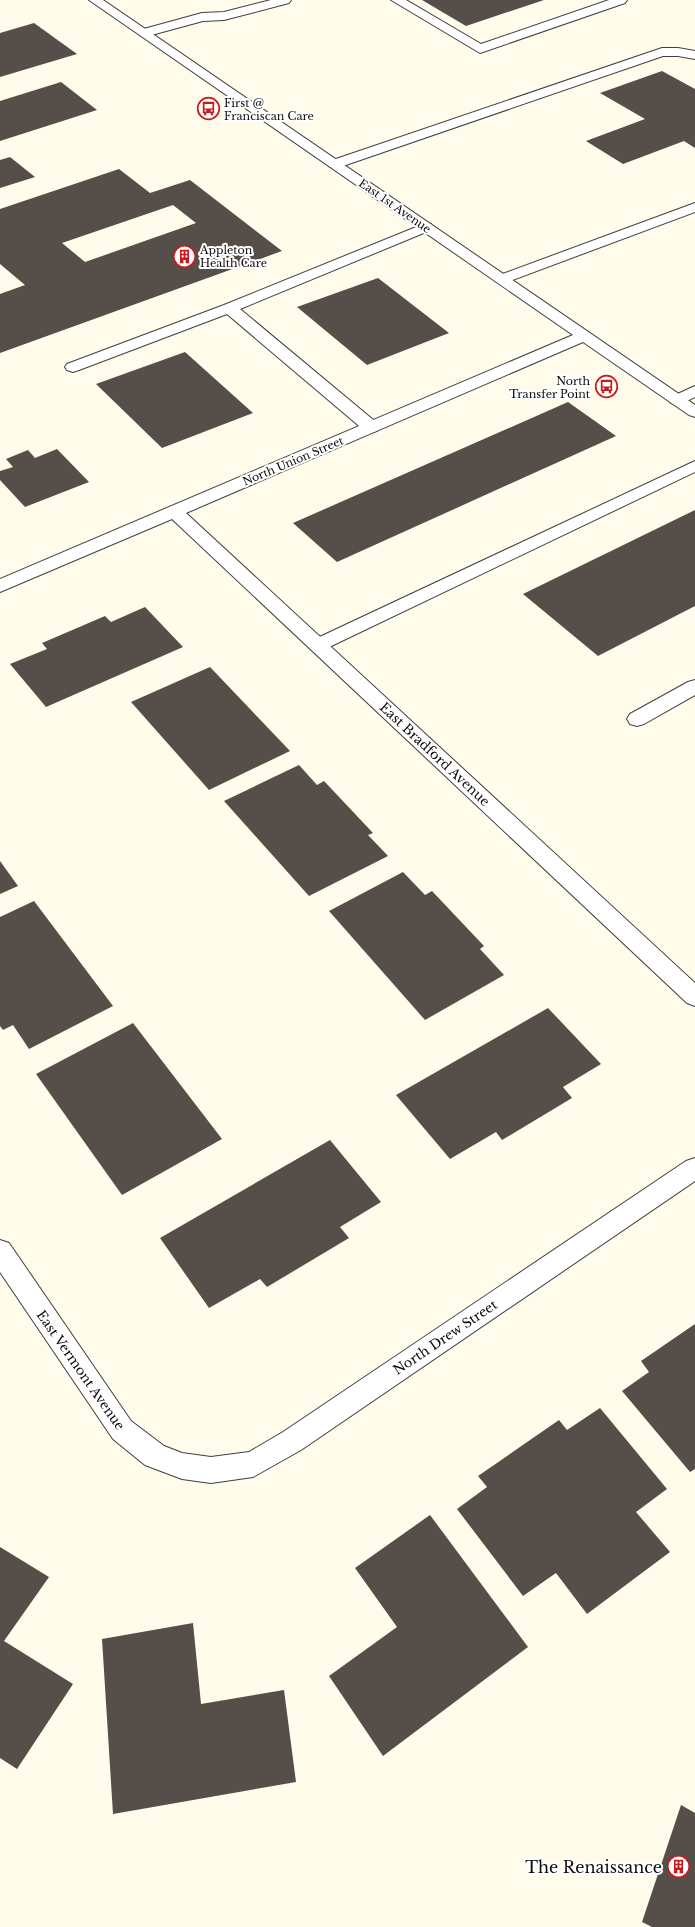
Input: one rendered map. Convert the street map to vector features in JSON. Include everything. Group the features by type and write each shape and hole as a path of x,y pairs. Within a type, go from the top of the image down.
{"street":[{"name":"East 1st Avenue","path":"96,0 695,412"},
{"path":"144,33 202,17 224,16 285,0"},
{"path":"397,0 480,49 621,0"},
{"path":"335,164 662,52 678,52 695,55"},
{"path":"502,279 695,208"},
{"path":"73,367 229,308 426,227"},
{"path":"229,308 371,428"},
{"name":"North Union Street","path":"0,586 585,336"},
{"path":"677,400 695,391"},
{"path":"318,645 695,466"},
{"name":"East Bradford Avenue","path":"175,512 695,997"},
{"path":"637,719 695,687"},
{"name":"North Drew Street","path":"182,1466 212,1470 253,1464 292,1441 695,1168"},
{"name":"East Vermont Avenue","path":"0,1251 122,1430 155,1456 182,1466"}],"building":[{"path":"422,0 544,0 466,26"},
{"path":"34,23 77,54 0,77 0,33"},
{"path":"662,71 695,89 695,148 684,141 623,164 586,141 645,119 600,93"},
{"path":"61,82 97,110 0,141 0,101"},
{"path":"10,157 35,177 0,188 0,160"},
{"name":"Appleton Health Care","path":"119,169 150,193 190,180 282,251 0,353 0,294 25,285 0,264 0,209","holes":["173,205 196,223 85,262 62,243"]},
{"path":"378,278 449,333 367,365 297,307"},
{"path":"185,352 253,413 162,448 96,384"},
{"path":"568,402 616,436 337,562 293,523"},
{"path":"57,449 89,482 25,507 0,480 0,471 13,467 6,459 28,450 35,458"},
{"path":"695,510 695,606 598,656 523,594"},
{"path":"145,607 183,647 46,707 10,664 47,649 42,643 105,616 111,622"},
{"path":"210,667 290,751 209,790 131,702"},
{"path":"299,765 317,785 324,781 373,833 368,835 388,856 309,896 224,801"},
{"path":"0,861 18,886 0,894"},
{"path":"403,872 425,895 432,891 484,946 480,949 504,975 425,1020 329,911"},
{"path":"34,901 113,1006 29,1049 13,1025 3,1030 0,1026 0,917"},
{"path":"548,1008 601,1064 563,1087 572,1098 502,1140 496,1132 450,1159 396,1095"},
{"path":"133,1023 222,1139 122,1195 36,1074"},
{"path":"330,1140 381,1202 340,1227 349,1238 267,1287 260,1279 209,1308 160,1238"},
{"path":"695,1324 695,1469 690,1472 622,1391 649,1372 641,1361"},
{"path":"600,1408 667,1489 636,1512 670,1552 587,1614 556,1573 523,1596 457,1509 487,1487 478,1476 559,1420 567,1430"},
{"path":"430,1515 528,1647 383,1756 329,1676 397,1627 355,1568"},
{"path":"0,1547 49,1577 4,1641 73,1684 17,1769 0,1758"},
{"path":"193,1623 201,1704 284,1690 296,1782 113,1814 102,1639"},
{"name":"The Renaissance","path":"681,1805 695,1813 695,1927 652,1927 642,1922"}],"place":[{"name":"First @ Franciscan Care","path":"209,109"},
{"name":"Appleton Health Care","path":"184,256"},
{"name":"North Transfer Point","path":"606,387"},
{"name":"The Renaissance","path":"678,1867"}]}
